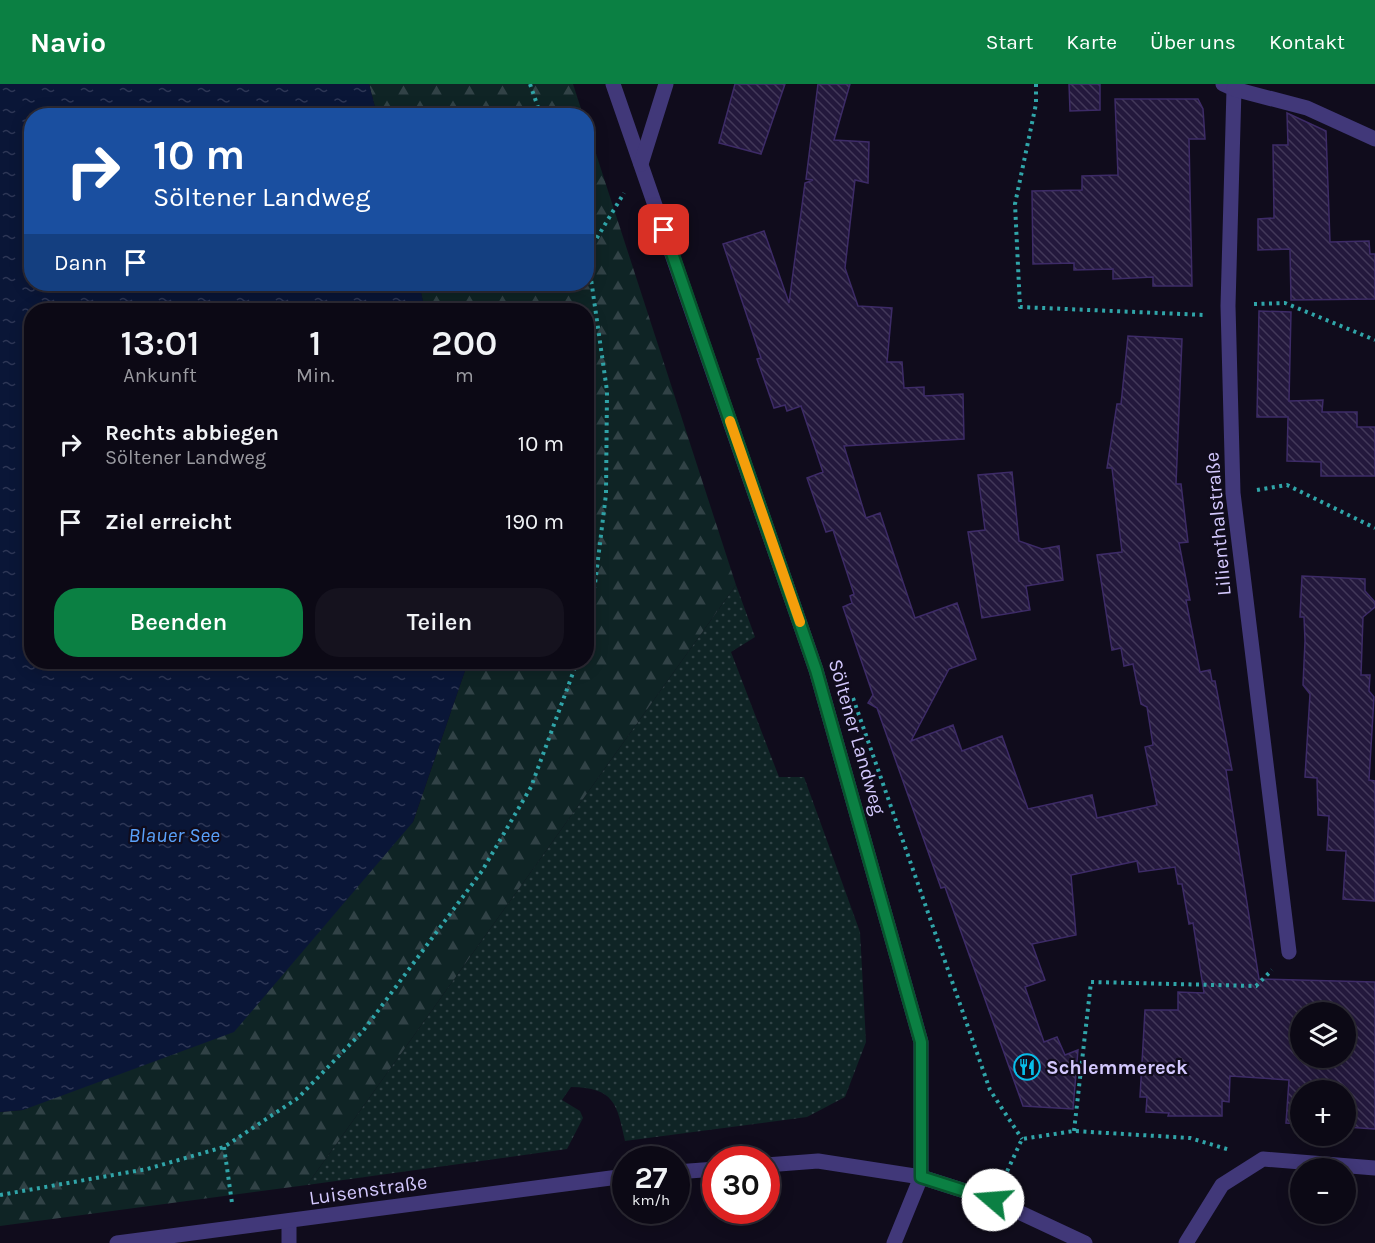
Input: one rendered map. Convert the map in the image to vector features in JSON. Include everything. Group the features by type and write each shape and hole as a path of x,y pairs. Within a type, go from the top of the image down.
{"street":[{"name":"Söltener Landweg","path":"613,84 816,670 918,1030 921,1042 921,1177"},
{"path":"641,164 666,84"},
{"name":"Lilienthalstraße","path":"1289,952 1233,494 1228,87 1307,108 1375,139"},
{"path":"1186,1243 1222,1185 1263,1159 1375,1168"},
{"path":"780,1164 818,1161 921,1177 993,1200 1085,1243"},
{"path":"894,1243 921,1177"},
{"name":"Luisenstraße","path":"117,1243 612,1178"},
{"path":"289,1222 289,1243"}],"path":[{"path":"530,84 538,108"},
{"path":"1036,84 1036,104 1015,204 1020,307 1229,311 1286,303 1375,340"},
{"path":"594,243 641,164"},
{"path":"594,291 607,402 606,494 594,588"},
{"path":"1233,494 1287,485 1375,528"},
{"path":"0,1195 147,1168 224,1147 298,1098 363,1031 482,871 531,787 574,669"},
{"path":"1074,1131 1091,982 1256,986 1289,952"},
{"path":"993,1200 1022,1139 1074,1131 1190,1138 1263,1159"},
{"path":"224,1147 235,1228"}],"green space":[{"path":"369,84 573,84 581,108 375,108"},
{"path":"594,148 736,585 307,1185 0,1226 0,1112 23,1110 413,822 466,669 594,669 594,303 423,303 421,291 594,291"},
{"path":"736,585 755,637 731,652 779,777 804,777 860,932 866,1042 845,1097 807,1117 625,1141 616,1107 611,1100 596,1091 571,1087 562,1100 580,1111 583,1118 567,1149 307,1185"}],"water":[{"name":"Blauer See","path":"0,84 369,84 375,108 24,108 24,291 421,291 423,303 24,303 24,669 466,669 413,822 234,1032 23,1110 0,1112"}],"building":[{"path":"735,84 785,84 761,154 719,143"},
{"path":"818,84 850,84 834,140 869,142 868,183 855,180 845,268 858,306 892,308 887,362 902,362 904,388 924,387 924,396 963,394 964,439 844,446 866,518 880,513 915,618 957,603 976,659 949,669 911,741 953,725 962,751 1002,736 1028,809 1092,795 1097,818 1157,805 1145,747 1153,745 1147,707 1141,704 1133,664 1124,666 1121,648 1112,650 1097,555 1122,552 1112,468 1107,468 1117,404 1121,404 1128,336 1182,339 1176,484 1181,484 1188,542 1179,543 1190,600 1186,600 1200,672 1210,670 1212,681 1215,681 1232,770 1226,770 1259,979 1375,982 1375,1129 1356,1128 1356,1080 1290,1080 1290,1123 1286,1123 1289,1080 1230,1076 1229,1102 1222,1101 1222,1116 1168,1116 1169,1113 1146,1112 1147,1097 1140,1097 1145,1010 1178,1010 1178,992 1204,993 1193,923 1189,924 1182,884 1178,884 1175,867 1139,872 1137,861 1071,875 1076,935 1032,944 1045,980 1025,987 1044,1042 1057,1037 1065,1055 1078,1050 1073,1109 1023,1106 945,887 941,888 877,708 868,703 873,695 843,607 852,603 850,596 854,594 833,530 826,532 807,478 823,472 801,406 787,411 785,405 774,408 757,359 761,358 723,244 764,231 789,303 805,183 813,180 806,179"},
{"path":"1069,84 1100,84 1100,110 1070,111"},
{"path":"1115,99 1198,99 1203,109 1205,139 1189,139 1192,286 1153,286 1153,277 1113,279 1113,269 1074,270 1074,263 1033,264 1032,191 1082,190 1082,176 1118,175"},
{"path":"1287,113 1326,131 1330,242 1369,241 1370,254 1375,254 1375,299 1291,300 1290,249 1258,250 1258,219 1274,218 1273,145 1288,145"},
{"path":"1259,311 1291,312 1289,401 1323,400 1322,412 1357,412 1357,427 1375,427 1375,476 1321,476 1321,462 1287,461 1288,417 1257,417"},
{"path":"1012,472 1019,541 1042,549 1059,546 1063,580 1026,586 1030,610 982,618 968,532 985,530 978,475"},
{"path":"1302,576 1365,579 1365,591 1375,602 1375,607 1363,617 1361,675 1370,675 1369,691 1374,697 1369,780 1375,781 1375,901 1343,899 1346,851 1327,850 1329,816 1318,815 1317,778 1305,777 1310,694 1303,685 1305,641 1304,617 1300,617"}],"slow traffic":[{"path":"730,421 800,622"}],"place":[{"name":"Schlemmereck","path":"1027,1067"}],"route":[{"path":"664,230 816,670 921,1042 921,1177 993,1200"}]}
